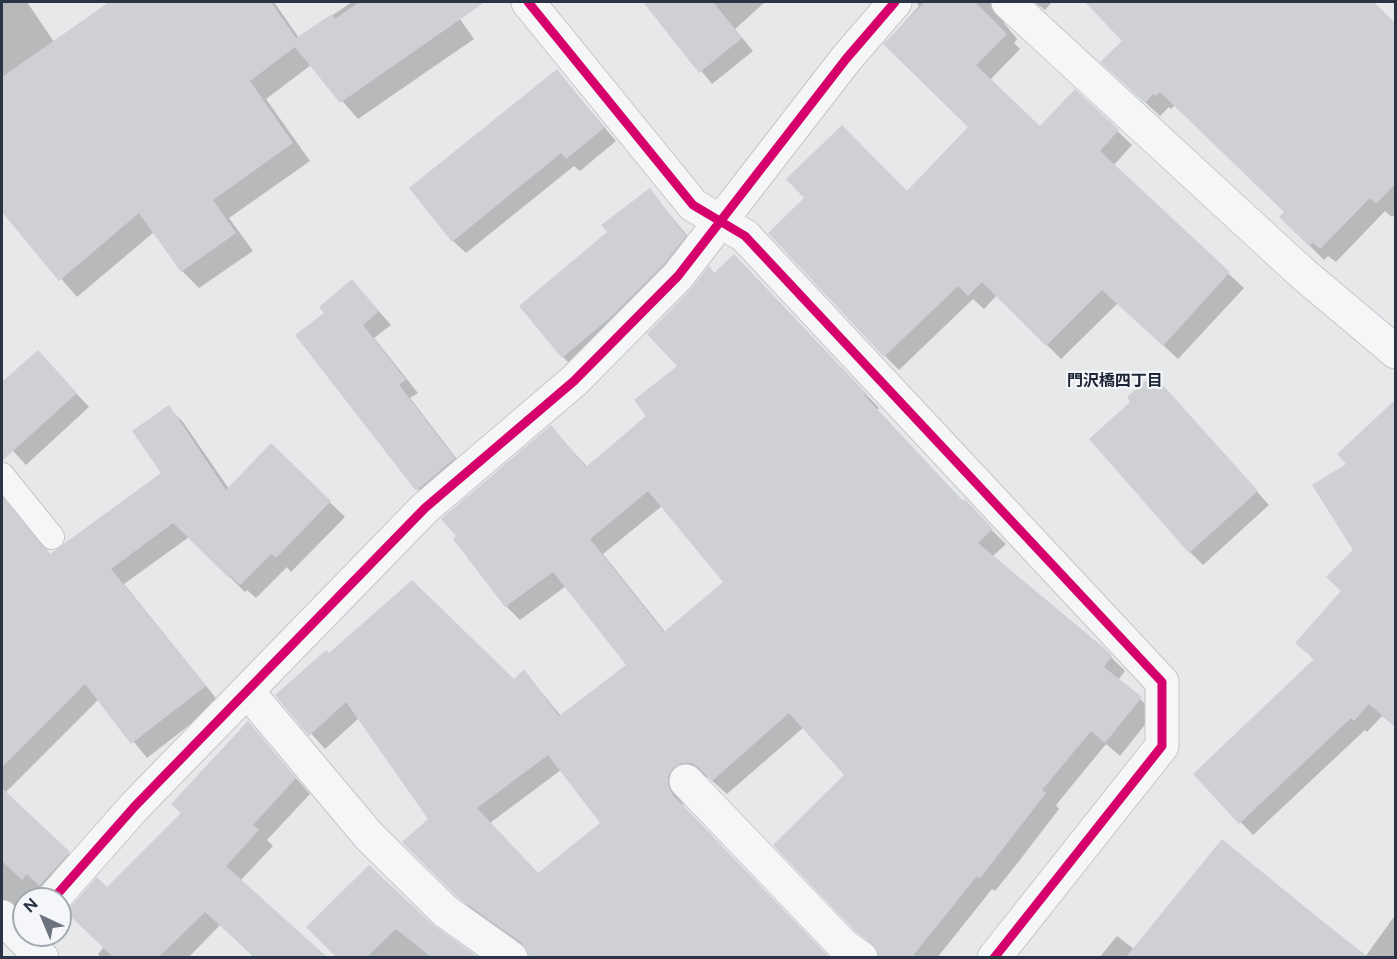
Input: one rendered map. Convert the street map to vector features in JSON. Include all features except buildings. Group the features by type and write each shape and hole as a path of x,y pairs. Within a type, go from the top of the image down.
{"street":[{"path":"528,2 693,205 746,236 1162,682 1162,746 994,957"},
{"path":"63,887 135,806 424,508 582,373 678,276 846,59 895,2"},
{"path":"1008,2 1302,273 1395,352"},
{"path":"248,692 369,836 445,911 511,957"},
{"path":"686,781 843,945 861,957"}],"lane":[{"path":"2,475 52,537"}],"cycle path":[{"path":"528,2 693,205 745,236 1162,682 1162,746 994,958"},
{"path":"64,887 135,806 425,508 574,381 678,276 846,59 895,2"}],"district":[{"name":"門沢橋四丁目","path":"1115,381"}]}
